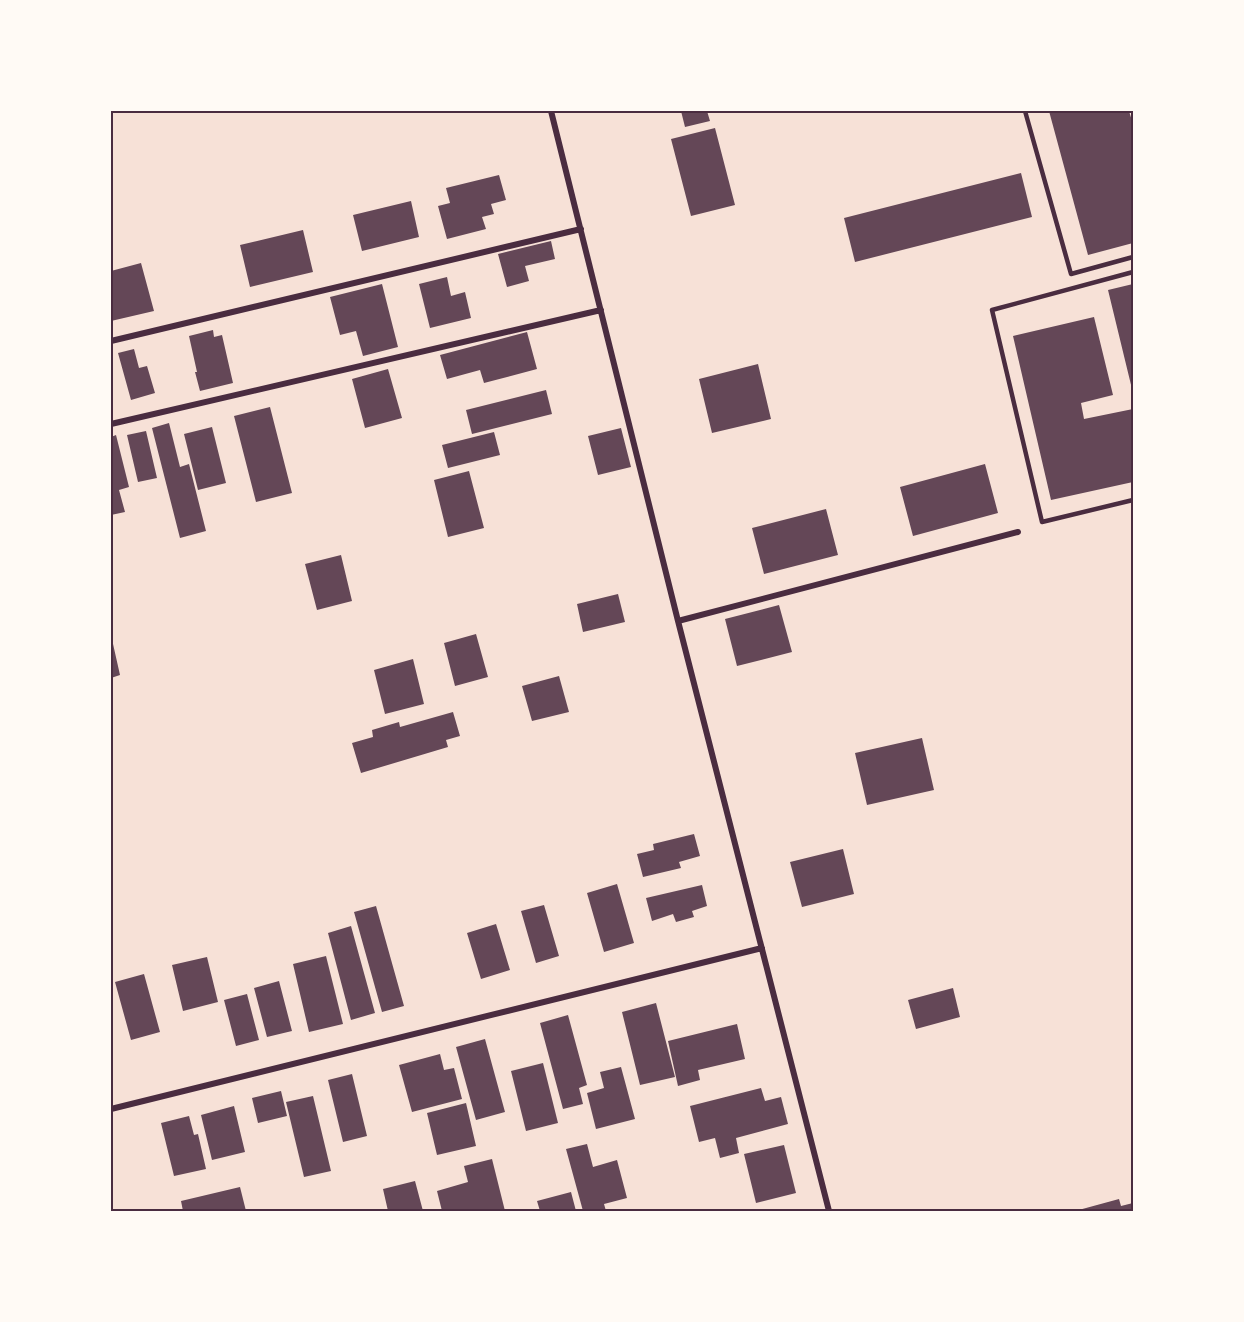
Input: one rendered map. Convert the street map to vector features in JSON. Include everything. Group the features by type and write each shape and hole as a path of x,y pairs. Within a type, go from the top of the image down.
{"street":[{"path":"551,111 678,621 829,1211"},
{"path":"111,341 580,229"},
{"path":"111,424 601,310"},
{"path":"678,621 1018,532"},
{"path":"111,1109 762,948"}],"lane":[{"path":"1025,111 1071,274 1133,257"},
{"path":"1133,272 992,310 1042,522 1133,500"}],"building":[{"path":"681,111 707,111 710,121 685,127"},
{"path":"1049,111 1129,111 1133,124 1133,243 1088,255"},
{"path":"715,128 735,205 691,216 671,139"},
{"path":"1021,173 1032,217 855,262 844,218"},
{"path":"499,175 506,200 491,204 494,214 482,217 486,229 447,239 438,206 450,203 446,188"},
{"path":"411,201 419,237 362,251 353,215"},
{"path":"303,230 313,272 250,287 240,245"},
{"path":"551,241 555,259 525,266 529,281 507,287 498,254"},
{"path":"141,263 154,311 111,321 111,271"},
{"path":"447,277 451,296 465,292 471,318 430,328 419,284"},
{"path":"382,284 398,347 363,356 356,331 340,335 330,297"},
{"path":"1133,284 1133,389 1132,389 1108,290"},
{"path":"1094,317 1113,395 1081,403 1084,419 1133,409 1133,482 1051,500 1013,336"},
{"path":"213,330 214,337 222,335 233,383 200,391 189,336"},
{"path":"527,332 537,369 484,383 480,370 447,379 440,355"},
{"path":"134,349 139,368 147,366 155,393 131,400 118,353"},
{"path":"758,364 771,419 712,433 699,379"},
{"path":"388,369 402,418 365,428 352,379"},
{"path":"546,390 552,414 472,434 466,410"},
{"path":"270,407 292,493 256,502 234,416"},
{"path":"169,423 180,467 189,464 206,531 180,538 152,428"},
{"path":"212,427 226,483 198,490 184,434"},
{"path":"621,428 631,467 598,475 588,436"},
{"path":"146,431 157,478 138,482 127,435"},
{"path":"494,432 500,455 448,468 442,445"},
{"path":"116,435 129,487 119,490 125,512 111,515 111,437"},
{"path":"985,464 998,513 913,536 900,487"},
{"path":"469,471 484,528 448,537 434,480"},
{"path":"826,509 838,555 764,574 752,528"},
{"path":"341,555 352,601 317,610 305,564"},
{"path":"618,594 625,622 583,632 577,604"},
{"path":"779,605 792,652 737,666 725,619"},
{"path":"476,634 488,677 455,686 444,643"},
{"path":"111,635 120,675 111,678"},
{"path":"413,659 424,704 385,714 374,670"},
{"path":"559,676 569,712 532,721 522,686"},
{"path":"453,712 460,736 446,740 448,747 361,773 352,743 373,737 372,730 399,722 400,727"},
{"path":"922,738 934,790 867,805 855,753"},
{"path":"694,834 700,856 679,862 681,868 643,877 637,854 654,850 653,844"},
{"path":"843,849 854,894 802,907 790,862"},
{"path":"617,884 634,943 604,952 587,893"},
{"path":"702,885 707,906 692,911 694,917 676,922 673,914 652,921 646,898"},
{"path":"544,905 559,956 536,963 521,911"},
{"path":"376,906 404,1006 382,1012 354,912"},
{"path":"496,924 510,970 481,979 467,933"},
{"path":"351,926 375,1013 351,1020 328,933"},
{"path":"326,956 343,1024 309,1032 293,964"},
{"path":"207,957 218,1002 183,1011 172,965"},
{"path":"144,974 160,1032 131,1040 115,982"},
{"path":"279,981 292,1031 267,1037 254,988"},
{"path":"953,988 960,1017 916,1029 908,1000"},
{"path":"247,994 259,1040 236,1046 224,1000"},
{"path":"656,1003 675,1077 640,1085 622,1012"},
{"path":"568,1015 587,1085 579,1088 583,1104 563,1109 540,1023"},
{"path":"737,1024 745,1059 698,1070 700,1080 678,1086 668,1041"},
{"path":"485,1039 505,1112 476,1120 456,1047"},
{"path":"440,1054 444,1070 454,1068 462,1099 412,1112 399,1065"},
{"path":"543,1063 558,1123 526,1131 511,1071"},
{"path":"621,1067 635,1119 596,1129 587,1093 604,1088 600,1072"},
{"path":"352,1074 367,1136 343,1142 328,1080"},
{"path":"761,1088 765,1101 781,1097 788,1124 736,1138 739,1153 720,1158 715,1138 699,1142 690,1106"},
{"path":"281,1091 287,1116 258,1123 252,1098"},
{"path":"313,1096 331,1171 304,1177 286,1102"},
{"path":"466,1103 476,1146 437,1155 427,1113"},
{"path":"234,1106 245,1152 212,1160 201,1115"},
{"path":"189,1116 194,1135 198,1134 206,1169 174,1176 161,1123"},
{"path":"587,1144 593,1167 617,1160 627,1198 604,1204 606,1211 583,1211 566,1149"},
{"path":"784,1145 796,1193 756,1203 744,1154"},
{"path":"492,1159 505,1211 442,1211 437,1191 468,1182 464,1166"},
{"path":"415,1181 423,1211 388,1211 383,1189"},
{"path":"240,1187 246,1211 183,1211 181,1201"},
{"path":"571,1192 576,1211 540,1211 537,1201"},
{"path":"1119,1199 1121,1206 1133,1203 1133,1211 1075,1211"}]}
